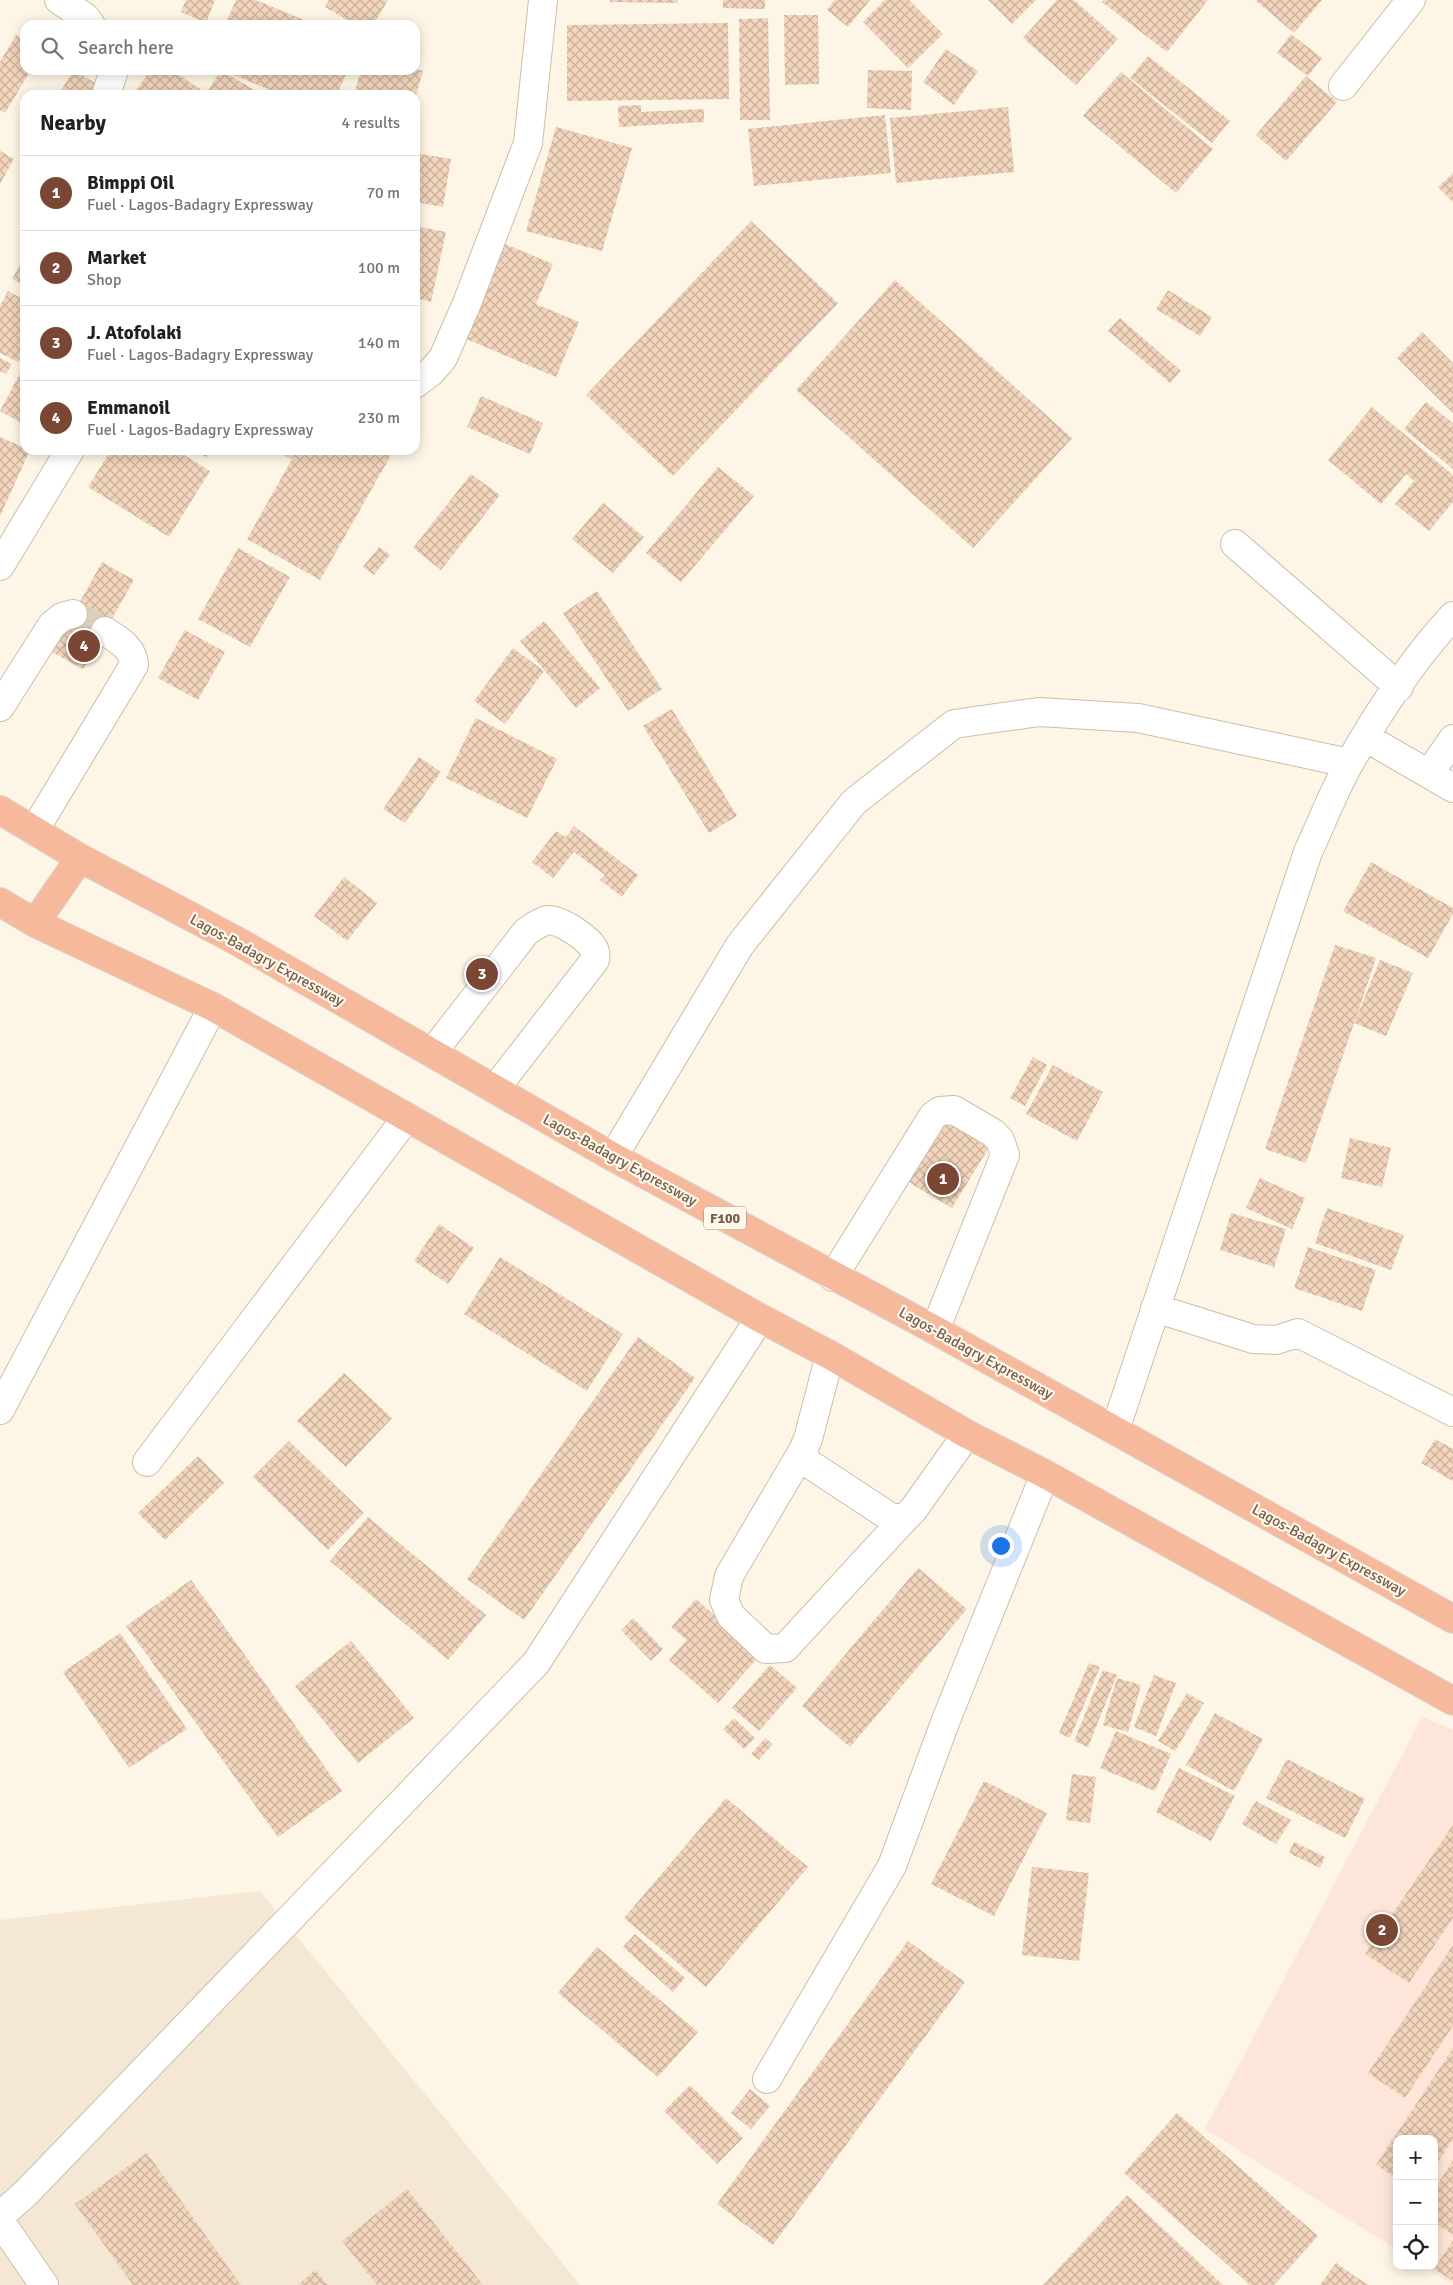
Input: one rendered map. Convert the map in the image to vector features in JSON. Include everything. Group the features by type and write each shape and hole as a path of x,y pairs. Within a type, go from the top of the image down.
{"highway":[{"name":"Lagos-Badagry Expressway","path":"0,810 80,858 237,941 613,1157 833,1277 935,1330 1453,1619"},
{"path":"35,923 80,858"},
{"path":"0,902 35,923 214,1007 760,1318 830,1354 967,1434 1045,1474 1453,1701"}],"street":[{"path":"58,0 86,20"},
{"path":"420,380 431,372 443,358 528,143 543,0"},
{"path":"1343,86 1411,0"},
{"path":"108,90 112,75"},
{"path":"0,566 67,455"},
{"path":"1235,544 1399,686"},
{"path":"0,707 52,625 62,617 73,614"},
{"path":"1115,1430 1308,852 1349,763 1399,686 1433,638 1453,616"},
{"path":"34,831 134,665 133,656 126,646 105,631"},
{"path":"613,1157 740,945 854,802 954,724 1039,712 1138,718 1349,763"},
{"path":"1365,737 1453,788"},
{"path":"1429,774 1453,740"},
{"path":"432,1053 526,932 539,923 549,920 559,921 590,943 596,952 595,960 495,1089"},
{"path":"0,1410 214,1007"},
{"path":"833,1277 933,1116 940,1111 954,1110 993,1133 1000,1140 1005,1155 935,1330"},
{"path":"148,1462 407,1117"},
{"path":"1156,1308 1253,1339 1276,1340 1298,1333 1453,1412"},
{"path":"0,2216 26,2193 536,1662 760,1318"},
{"path":"830,1354 808,1439 729,1576 724,1600 731,1616 766,1649 785,1648 913,1510 967,1434"},
{"path":"802,1452 808,1463 890,1517 904,1519"},
{"path":"767,2079 892,1866 946,1720 1045,1474"},
{"path":"0,2221 44,2285"}],"shaded area":[{"path":"1422,1717 1453,1730 1453,2285 1429,2270 1438,2270 1438,2135 1393,2135 1393,2247 1205,2129"},
{"path":"260,1891 580,2285 0,2285 0,1920"}],"building":[{"path":"186,0 215,0 207,20 199,20 181,12"},
{"path":"236,0 256,0 304,20 227,20"},
{"path":"329,0 388,0 376,20 347,20 325,7"},
{"path":"610,0 678,0 677,3 610,2"},
{"path":"723,0 765,0 765,9 723,8"},
{"path":"835,0 870,0 848,27 827,10"},
{"path":"885,0 909,0 943,34 908,68 863,22"},
{"path":"988,0 1036,0 1012,24"},
{"path":"1057,0 1074,0 1118,39 1076,85 1023,38"},
{"path":"1103,0 1208,0 1167,52 1102,2"},
{"path":"1255,0 1322,0 1294,33"},
{"path":"784,15 818,15 819,84 785,85"},
{"path":"768,18 770,120 740,120 739,19"},
{"path":"728,23 729,99 567,101 567,25"},
{"path":"1291,34 1322,58 1308,76 1277,53"},
{"path":"16,35 20,37 20,75 28,75 5,113 0,110 0,62"},
{"path":"946,49 978,71 954,105 923,82"},
{"path":"1148,56 1230,121 1212,143 1130,78"},
{"path":"420,70 423,71 417,90 355,90 360,75 420,75"},
{"path":"868,70 912,71 911,110 867,108"},
{"path":"1121,72 1213,149 1176,193 1083,116"},
{"path":"71,75 82,75 105,89 104,90 61,90"},
{"path":"147,75 179,75 201,90 136,90"},
{"path":"218,75 229,75 254,90 208,90"},
{"path":"234,75 346,75 339,90 270,90"},
{"path":"1306,76 1337,102 1286,161 1256,135"},
{"path":"641,105 641,112 704,109 704,122 619,127 618,106"},
{"path":"1008,107 1014,172 896,183 890,118"},
{"path":"885,115 891,173 754,186 748,129"},
{"path":"556,127 632,148 602,251 526,231"},
{"path":"0,151 14,159 0,184"},
{"path":"420,154 451,159 443,207 420,203"},
{"path":"1453,173 1453,202 1438,187"},
{"path":"751,221 838,303 673,476 586,395"},
{"path":"420,227 446,232 431,302 420,299"},
{"path":"505,244 553,264 536,304 579,322 556,377 464,338"},
{"path":"20,265 20,283 12,279"},
{"path":"895,280 1072,438 973,548 796,390"},
{"path":"1168,290 1212,317 1200,336 1156,309"},
{"path":"8,291 20,297 20,358 18,362 0,353 0,306"},
{"path":"1120,318 1181,371 1170,383 1108,331"},
{"path":"1422,332 1453,363 1453,413 1397,358"},
{"path":"0,358 12,364 6,374 0,371"},
{"path":"20,373 20,422 0,411"},
{"path":"481,396 543,423 530,454 467,427"},
{"path":"1426,402 1453,423 1453,469 1404,429"},
{"path":"1372,407 1453,475 1453,502 1429,531 1395,504 1414,481 1406,474 1381,504 1328,460"},
{"path":"0,437 20,446 20,455 28,455 0,516"},
{"path":"108,455 184,455 210,471 169,537 88,487"},
{"path":"284,455 293,455 291,459"},
{"path":"294,455 391,455 320,580 247,539"},
{"path":"718,467 754,496 681,582 646,553"},
{"path":"471,474 500,495 441,570 413,548"},
{"path":"603,503 644,537 613,573 572,539"},
{"path":"379,547 390,555 374,575 363,567"},
{"path":"238,548 290,577 250,647 198,619"},
{"path":"102,562 134,580 83,669 52,652"},
{"path":"597,591 662,689 628,711 563,613"},
{"path":"544,621 600,688 576,708 520,641"},
{"path":"185,630 225,652 198,700 158,678"},
{"path":"513,648 544,671 505,724 474,701"},
{"path":"672,709 737,816 709,833 643,726"},
{"path":"476,718 557,759 527,818 446,778"},
{"path":"419,757 441,772 405,823 383,809"},
{"path":"574,826 638,875 622,897 600,880 605,875 574,852 553,878 532,862 556,831 566,837"},
{"path":"1371,862 1453,908 1453,914 1428,958 1343,911"},
{"path":"344,877 377,903 347,941 314,916"},
{"path":"1335,945 1376,958 1355,1021 1380,960 1413,973 1386,1036 1354,1023 1306,1163 1265,1149"},
{"path":"1033,1057 1047,1065 1025,1106 1010,1098"},
{"path":"1053,1065 1103,1092 1077,1141 1026,1114"},
{"path":"943,1116 991,1144 952,1208 905,1180"},
{"path":"1350,1138 1391,1148 1382,1187 1341,1178"},
{"path":"1260,1178 1305,1198 1292,1229 1246,1208"},
{"path":"1327,1208 1404,1235 1391,1270 1315,1243"},
{"path":"1231,1213 1286,1229 1274,1267 1220,1250"},
{"path":"439,1224 474,1248 448,1284 414,1261"},
{"path":"1308,1247 1376,1270 1362,1311 1294,1288"},
{"path":"500,1257 623,1334 587,1391 464,1314"},
{"path":"638,1337 695,1378 524,1620 467,1579"},
{"path":"344,1373 392,1418 346,1467 297,1421"},
{"path":"1435,1439 1453,1449 1453,1481 1421,1463"},
{"path":"289,1441 364,1513 328,1550 253,1477"},
{"path":"198,1456 224,1483 165,1540 138,1513"},
{"path":"368,1517 486,1615 448,1660 330,1561"},
{"path":"918,1568 967,1609 850,1747 802,1706"},
{"path":"191,1580 342,1791 278,1837 126,1626"},
{"path":"696,1599 760,1655 718,1703 669,1660 687,1640 671,1627"},
{"path":"633,1618 663,1649 651,1661 621,1630"},
{"path":"120,1633 187,1729 129,1768 63,1672"},
{"path":"351,1641 414,1718 358,1763 295,1686"},
{"path":"1089,1663 1100,1667 1070,1738 1059,1733"},
{"path":"770,1665 797,1688 759,1731 732,1708"},
{"path":"1103,1670 1117,1675 1088,1747 1074,1741"},
{"path":"1154,1675 1176,1683 1156,1736 1134,1727"},
{"path":"1117,1678 1141,1685 1128,1732 1103,1725"},
{"path":"1187,1693 1204,1703 1175,1751 1158,1741"},
{"path":"1215,1713 1263,1739 1234,1791 1186,1765"},
{"path":"734,1718 755,1738 744,1749 723,1729"},
{"path":"1116,1731 1171,1754 1155,1791 1100,1768"},
{"path":"765,1738 773,1744 759,1760 751,1754"},
{"path":"1287,1759 1365,1799 1345,1838 1266,1798"},
{"path":"1179,1768 1235,1796 1211,1841 1156,1812"},
{"path":"1072,1774 1096,1777 1090,1823 1066,1820"},
{"path":"984,1781 1047,1813 994,1916 931,1884"},
{"path":"726,1798 808,1867 706,1987 624,1918"},
{"path":"1256,1801 1291,1820 1276,1844 1242,1824"},
{"path":"1453,1825 1453,1918 1409,1983 1365,1954"},
{"path":"1294,1842 1325,1857 1320,1868 1289,1853"},
{"path":"1032,1867 1089,1873 1079,1961 1022,1955"},
{"path":"635,1934 685,1978 673,1992 623,1947"},
{"path":"908,1941 965,1982 773,2245 717,2204"},
{"path":"1453,1945 1453,2026 1405,2098 1368,2073"},
{"path":"597,1947 698,2032 658,2077 558,1993"},
{"path":"1453,2048 1453,2139 1438,2162 1438,2135 1396,2135"},
{"path":"690,2085 743,2138 717,2164 664,2111"},
{"path":"750,2089 770,2106 751,2129 731,2113"},
{"path":"1177,2113 1318,2236 1274,2285 1250,2285 1124,2173"},
{"path":"1393,2139 1393,2176 1376,2165"},
{"path":"147,2153 241,2285 133,2285 75,2204"},
{"path":"1453,2160 1453,2235 1438,2226 1438,2184"},
{"path":"407,2189 483,2285 377,2285 342,2241"},
{"path":"1127,2195 1223,2285 1043,2285"},
{"path":"1453,2240 1453,2281 1436,2270 1438,2270 1438,2263"},
{"path":"1336,2263 1368,2285 1320,2285"},
{"path":"315,2270 328,2285 298,2285"}],"tunnel":[{"path":"73,614 105,631"}],"place":[{"name":"Emmanoil","path":"84,646"},
{"name":"J. Atofolaki","path":"482,974"},
{"name":"Bimppi Oil","path":"943,1179"},
{"name":"Market","path":"1382,1930"}]}
